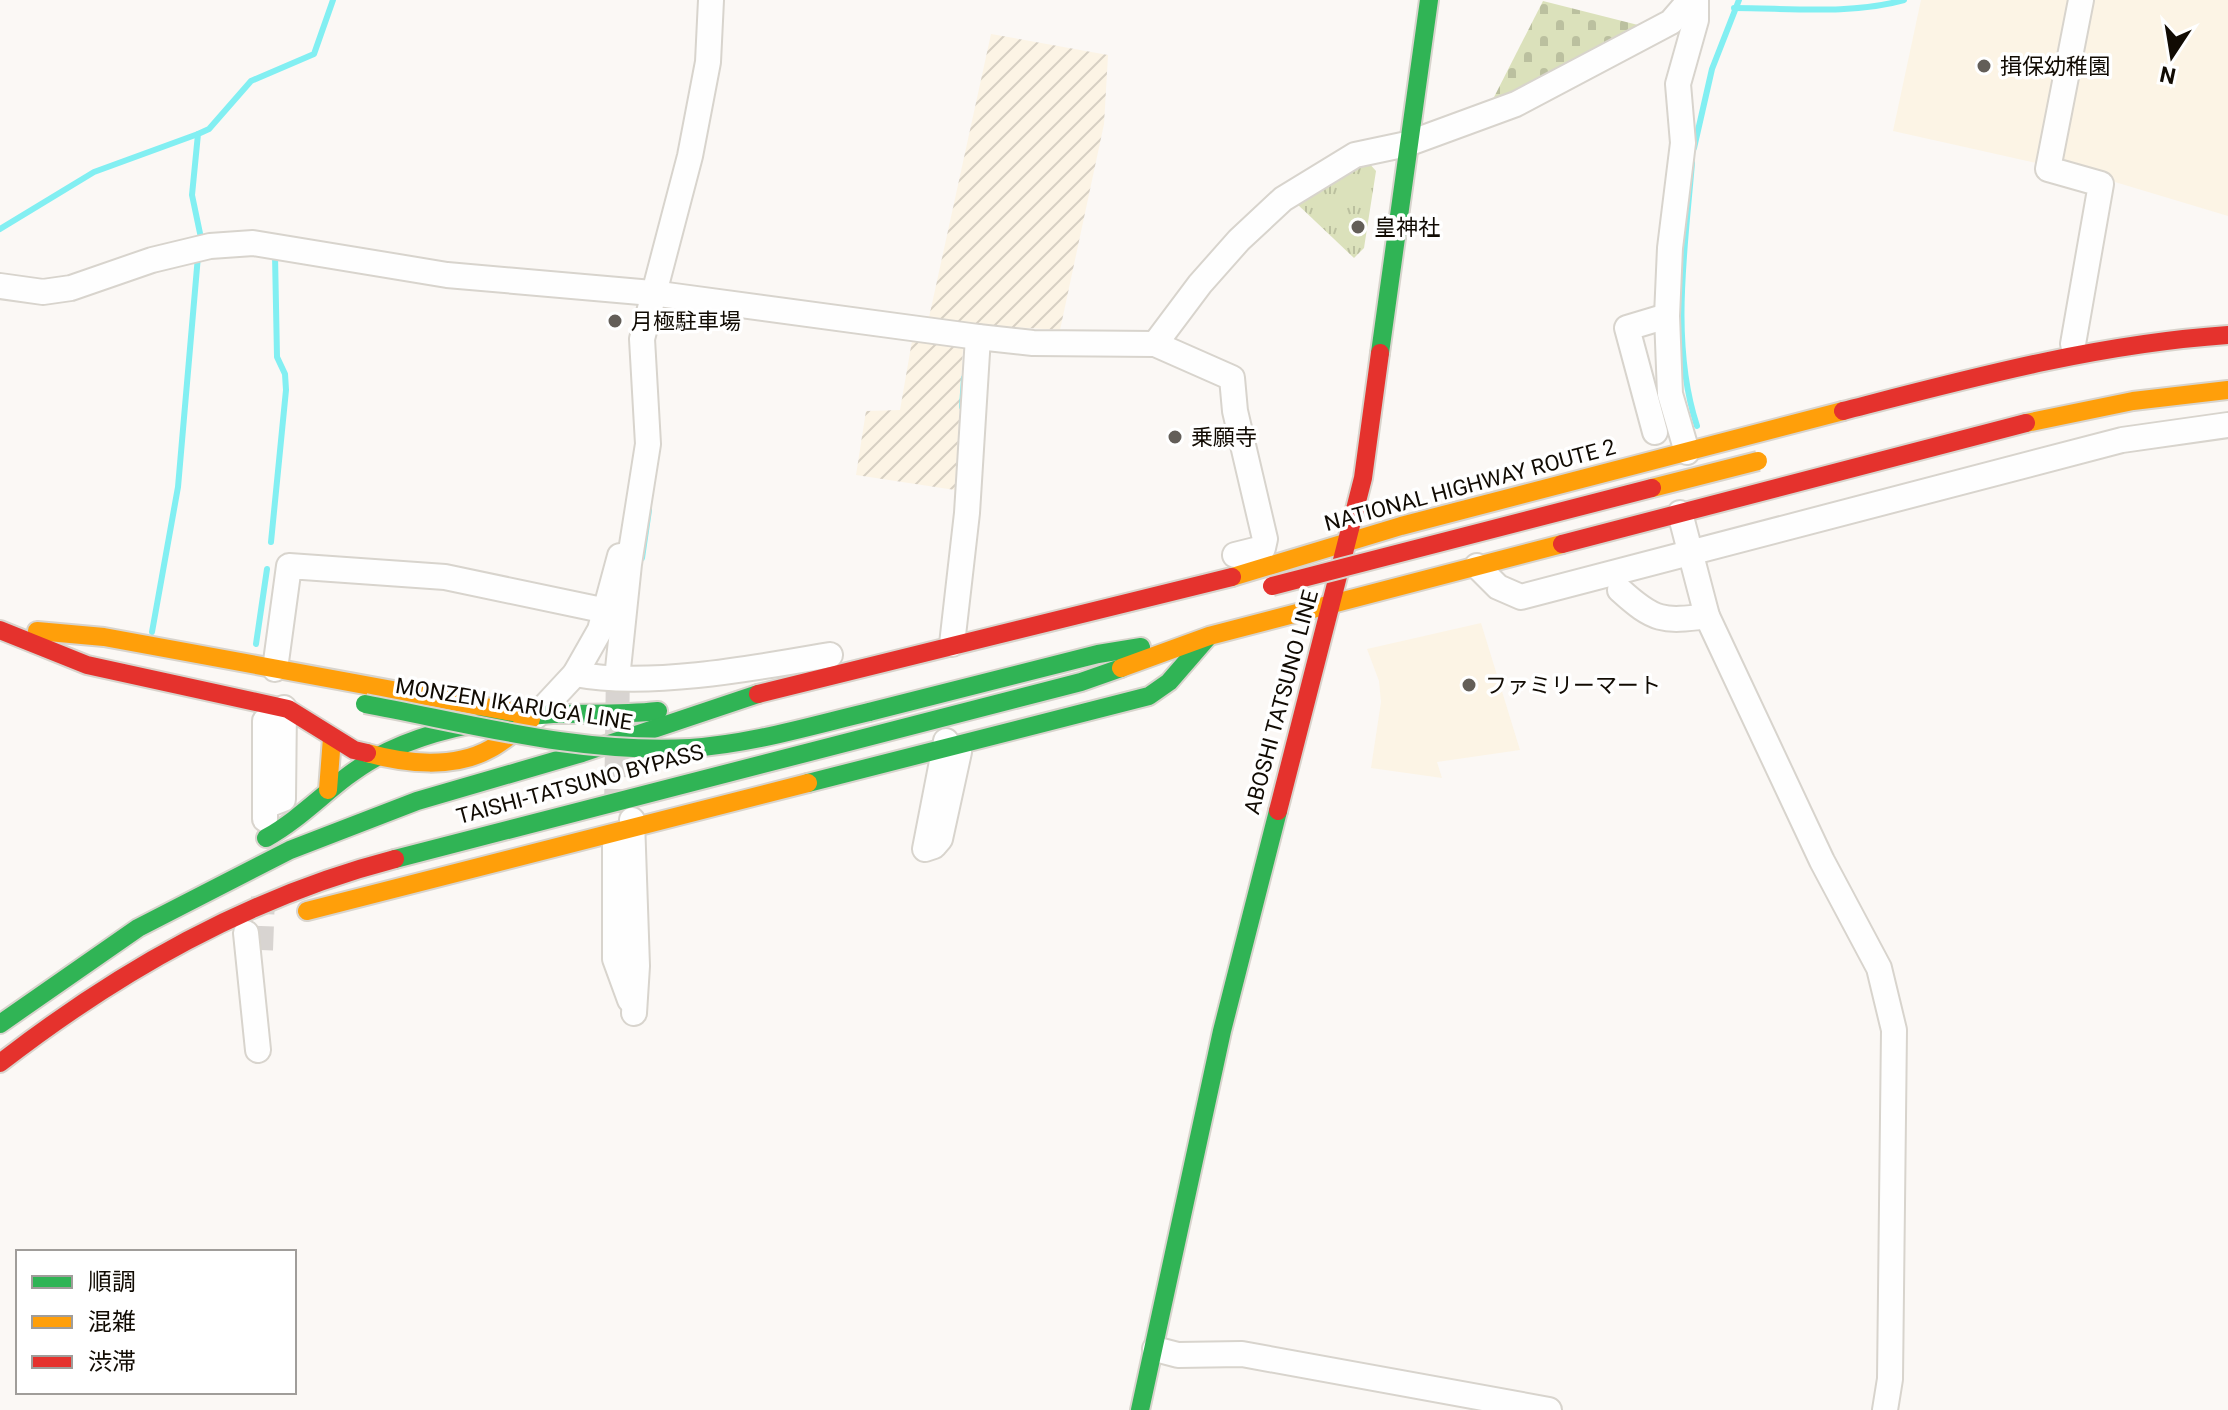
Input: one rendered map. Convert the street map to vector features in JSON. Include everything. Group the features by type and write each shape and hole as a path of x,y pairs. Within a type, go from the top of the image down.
{"main road":[{"name":"ABOSHI TATSUNO LINE","path":"1140,1410 1222,1031 1363,478 1429,0"},
{"path":"1685,444 2018,366 2157,340 2228,335"},
{"path":"294,914 953,750 1149,696 1169,682 1209,636 2036,420 2133,401 2228,390"},
{"path":"860,689 1765,459"},
{"name":"NATIONAL HIGHWAY ROUTE 2","path":"1142,588 1347,544 1470,508"},
{"name":"MONZEN IKARUGA LINE","path":"0,624 197,673 580,743 655,749 724,744 869,712 1098,654 1209,636"},
{"path":"0,630 87,665 275,714 376,757 443,763 489,750 536,716"},
{"path":"37,631 268,660 536,716"},
{"name":"TAISHI-TATSUNO BYPASS","path":"0,1063 69,1008 160,953 239,912 301,886 631,795 1081,682 1209,636"},
{"path":"243,849 300,819 328,790 376,757 413,743 536,716 640,714 728,702 865,657"},
{"name":"TAISHI-TATSUNO BYPASS","path":"0,1024 47,986 169,913 314,839 409,804 583,752 728,702"},
{"path":"583,752 768,712"},
{"path":"328,790 332,738"},
{"path":"247,941 435,847"}],"street":[{"path":"618,669 634,529 648,444 642,339 690,156 708,62 711,0"},
{"path":"1155,344 1200,284 1239,240 1283,199 1355,155 1407,144 1516,104 1599,63 1671,22 1693,0"},
{"path":"1685,444 1670,394 1667,316 1670,248 1683,143 1678,84 1696,20 1693,0"},
{"path":"2073,344 2101,184 2048,169 2081,0"},
{"path":"0,286 43,292 71,288 210,246 253,243 461,277 652,293 978,337 1033,343 1155,344 1232,378 1235,411 1265,539 1263,548 1142,588 957,628 865,657 741,671 602,679 575,674"},
{"path":"1655,432 1627,328 1667,316"},
{"path":"1470,508 1496,486 1685,444 1871,386 2073,344 2228,325"},
{"path":"957,628 978,337"},
{"path":"1477,566 1498,587 1521,597 2122,440 2228,425"},
{"path":"1680,513 1707,616 1822,861 1879,968 1891,1018 1894,1046 1890,1379 1885,1410"},
{"path":"536,716 575,674 600,630 602,610 615,565 634,529"},
{"path":"268,660 289,566 445,577 602,610"},
{"path":"1620,590 1644,612 1667,621 1707,616"},
{"path":"575,674 600,714"},
{"path":"265,813 283,799 275,714"},
{"path":"940,718 953,750"},
{"path":"615,847 615,959 634,1013 637,966 631,795"},
{"path":"1155,1349 1178,1355 1242,1354 1549,1410"}],"shaded area":[{"name":"揖保幼稚園","path":"1921,0 2075,0 2041,164 1893,131"},
{"path":"2090,0 2228,0 2228,216 2055,164"},
{"path":"991,34 1108,55 1104,124 1060,330 928,322"},
{"path":"912,341 963,348 955,490 856,475 866,411 900,410"},
{"path":"1481,623 1520,750 1437,762 1442,778 1371,768 1381,702 1379,681 1367,649"}],"green space":[{"path":"1543,1 1642,26 1490,105"},
{"path":"1368,162 1376,171 1364,248 1354,258 1295,202"}],"waterway":[{"path":"201,238 192,195 198,134 209,129 251,81 314,54 333,0"},
{"path":"1694,148 1712,69 1739,0"},
{"path":"1734,8 1863,8 1904,0"},
{"path":"0,229 94,172 198,134"},
{"path":"1692,163 1683,262 1682,329 1689,395 1697,426"},
{"path":"271,542 286,390 285,374 277,357 275,255"},
{"path":"152,632 178,487 198,256"},
{"path":"962,407 964,378"},
{"path":"642,558 649,510"},
{"path":"256,644 267,569"}],"tunnel":[{"path":"616,813 618,669"},
{"path":"261,950 263,897"}],"traffic: fast":[{"path":"1380,353 1429,0"},
{"path":"808,783 1149,696 1169,682 1208,637"},
{"path":"869,712 1098,654 1141,647"},
{"path":"395,859 1081,682 1121,668"},
{"path":"0,1024 138,928 290,850 417,801 582,753 758,694"},
{"path":"365,704 526,736 649,749 735,743 869,712"},
{"path":"266,838 360,767 416,739 508,718 658,711"},
{"path":"1140,1410 1222,1031 1278,811"}],"traffic: slow":[{"path":"2026,423 2133,401 2228,390"},
{"path":"1232,577 1401,526 1843,411"},
{"path":"1652,488 1758,461"},
{"path":"1121,668 1209,636 1562,544"},
{"path":"37,631 104,637 518,713"},
{"path":"367,753 414,762 461,760 496,746 531,719"},
{"path":"328,790 332,738"},
{"path":"307,911 808,783"}],"traffic: jam":[{"path":"1843,411 2082,354 2228,335"},
{"path":"1278,811 1363,478 1380,353"},
{"path":"1562,544 2026,423"},
{"path":"1272,586 1652,488"},
{"path":"758,694 1232,577"},
{"path":"0,630 87,665 288,709 354,750 367,753"},
{"path":"0,1063 91,998 187,941 288,894 395,859"}],"place":[{"name":"揖保幼稚園","path":"1984,66"},
{"name":"皇神社","path":"1358,227"},
{"name":"月極駐車場","path":"615,321"},
{"name":"乗願寺","path":"1175,437"},
{"name":"ファミリーマート","path":"1469,685"}]}
